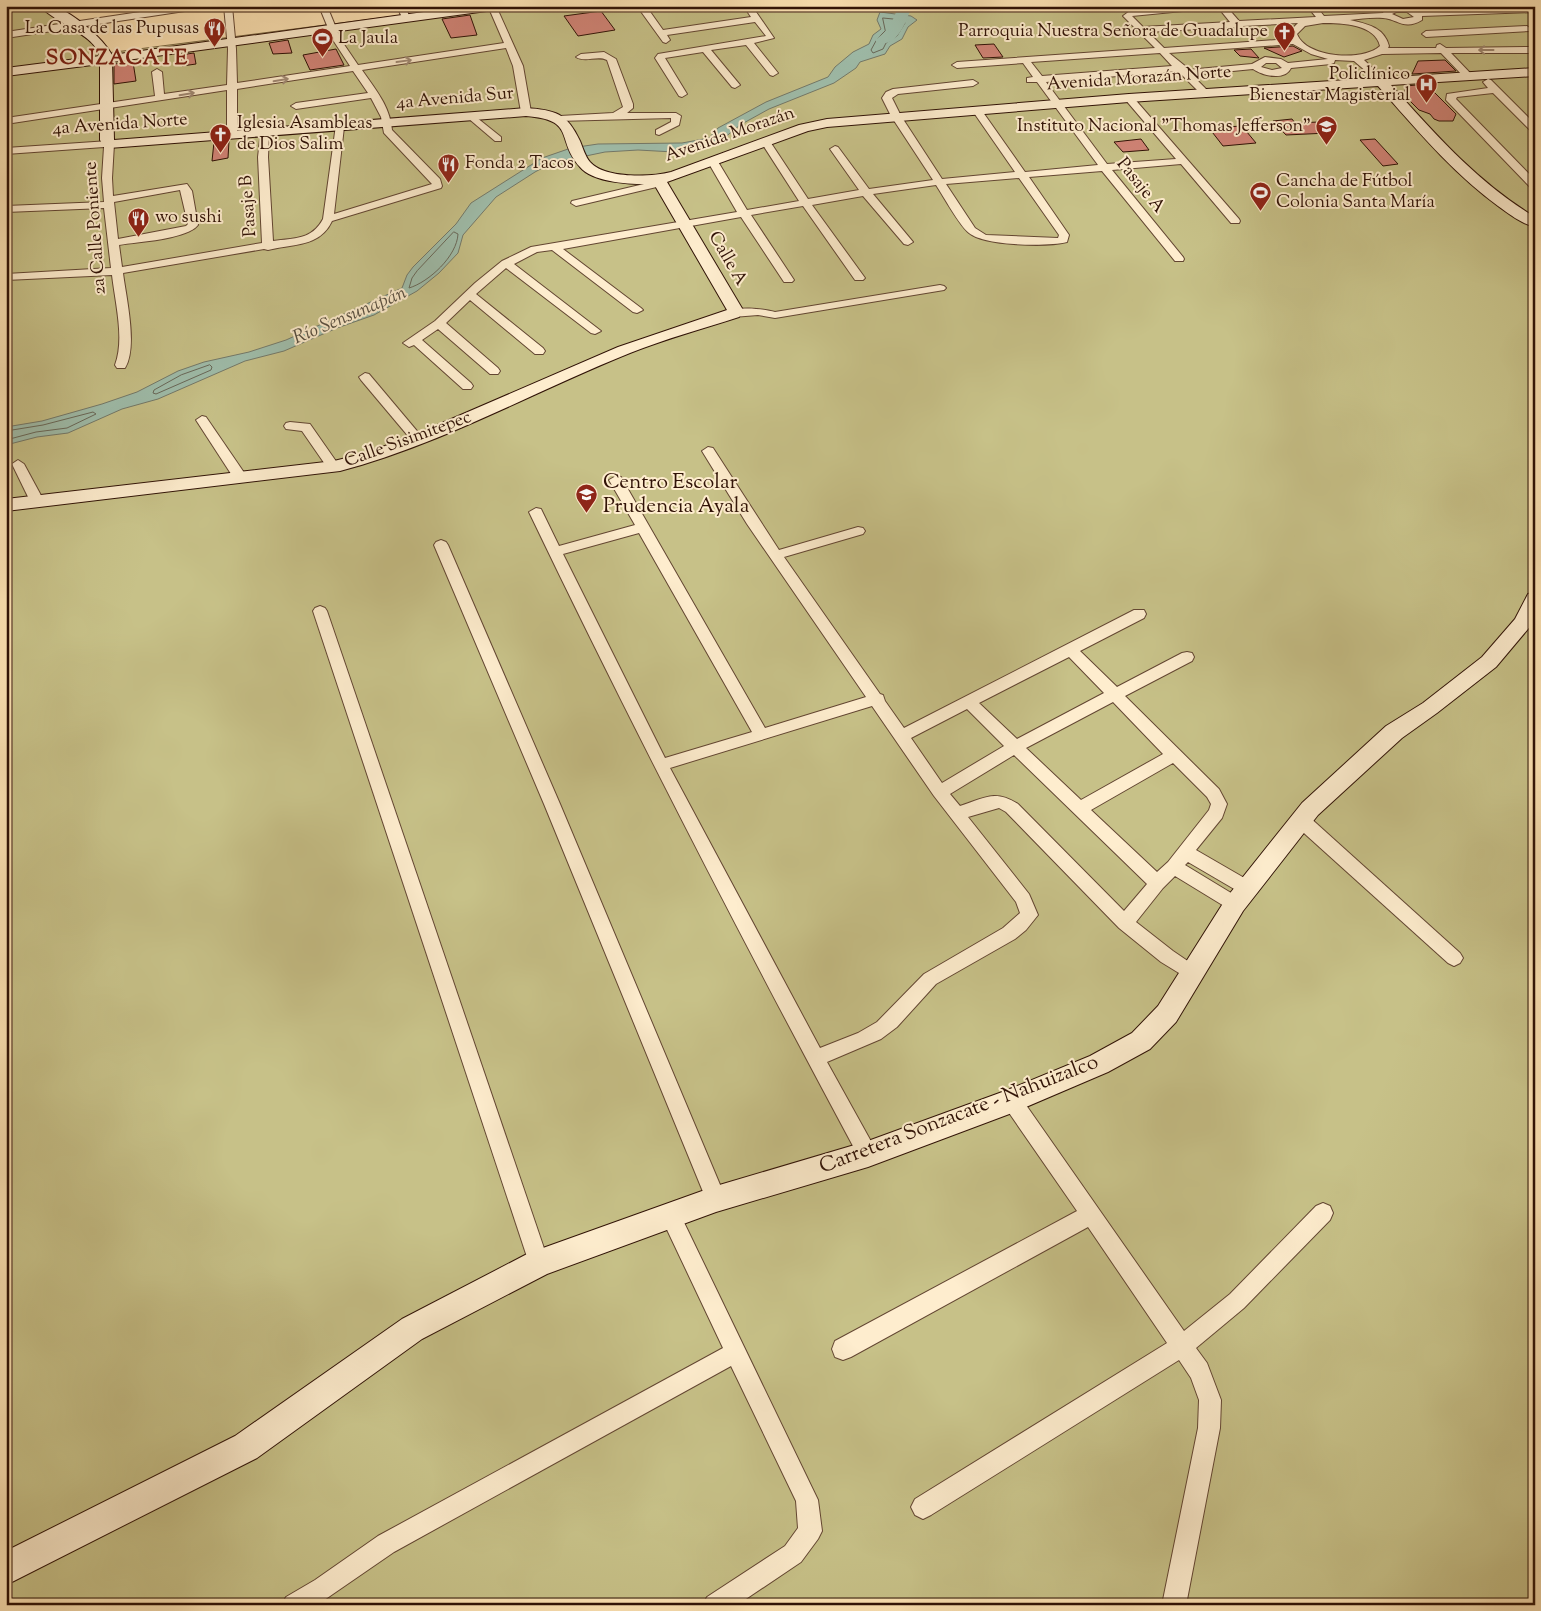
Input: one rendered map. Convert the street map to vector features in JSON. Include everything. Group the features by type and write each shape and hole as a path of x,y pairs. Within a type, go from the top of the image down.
{"street":[{"path":"46,6 100,44 104,49 106,58"},
{"path":"6,35 198,6"},
{"path":"228,6 231,43 232,135"},
{"path":"323,6 331,29 386,117 386,131 436,181 437,186 328,218"},
{"path":"401,6 406,18"},
{"path":"6,72 231,43 492,6 510,45 521,76 526,112"},
{"path":"641,6 674,53"},
{"path":"1203,6 1127,14 1206,94"},
{"path":"1221,6 1267,60 1282,67 1292,87"},
{"path":"1311,6 1322,20"},
{"path":"1414,16 1424,6"},
{"path":"1391,18 1388,11 1397,8 1414,16 1426,34 1468,76"},
{"path":"1142,30 1391,18 1509,8 1535,8"},
{"path":"1509,8 1535,39"},
{"path":"661,33 753,15 770,36 770,38 661,56 660,58 682,94"},
{"path":"1369,28 1391,18"},
{"path":"1382,51 1385,41 1381,36 1369,28 1347,22 1322,20 1298,26 1292,32 1295,40 1313,52 1332,57 1354,58 1381,81 1426,131 1482,188 1504,205 1535,223"},
{"path":"1426,34 1527,29"},
{"path":"957,64 1295,40"},
{"path":"748,42 773,73"},
{"path":"6,121 510,45"},
{"path":"705,49 735,85"},
{"path":"1034,80 1257,66 1265,72 1282,67 1369,56 1382,51 1535,50"},
{"path":"1282,67 1313,52"},
{"path":"581,56 604,55 611,59 628,104 628,108 625,111 615,116"},
{"name":"2a Calle Poniente","path":"106,58 104,107 109,144 109,202 124,332 124,357 121,365"},
{"name":"Pasaje A","path":"1025,60 1034,80 1057,104 1104,168 1179,259"},
{"path":"1257,66 1259,62 1267,60"},
{"path":"157,72 160,98"},
{"name":"Avenida Morazán Norte","path":"896,116 1129,98 1535,72"},
{"path":"1482,75 1494,90 1535,130"},
{"path":"973,83 927,87 889,94 888,98 896,116 970,230 982,237 1052,242 1063,240 1064,235 977,110"},
{"path":"1494,90 1456,94 1450,96 1450,100 1535,186"},
{"path":"296,106 374,95"},
{"path":"1129,98 1235,221"},
{"name":"4a Avenida Sur","path":"386,124 526,112 549,114 560,119"},
{"path":"560,119 582,116 669,114 676,116 676,123 673,126 659,132"},
{"path":"471,116 498,139"},
{"name":"Avenida Morazán","path":"560,119 567,126 582,160 589,169 602,174 659,181 815,125 896,116"},
{"name":"4a Avenida Norte","path":"6,153 26,158 63,149 109,144 386,124"},
{"path":"6,278 117,271 268,242 300,242 311,238 321,232 328,218 339,128"},
{"name":"Pasaje B","path":"264,133 262,157 268,242"},
{"path":"766,142 805,202 859,278"},
{"path":"835,149 866,192 908,242"},
{"path":"417,162 430,159"},
{"path":"466,386 412,342 439,324 506,263 535,249 743,212 938,182 1183,161"},
{"path":"713,162 743,212 788,280"},
{"path":"576,202 659,181"},
{"name":"Calle A","path":"659,181 735,310 733,314"},
{"path":"6,209 109,202 183,186 187,191 193,225 190,228 114,243"},
{"path":"554,247 637,310"},
{"path":"506,263 594,331"},
{"path":"733,314 758,312 775,315 862,299 940,288"},
{"path":"470,294 539,351"},
{"name":"Calle Sisimitepec","path":"6,505 334,467 372,457 418,440 624,350 733,314"},
{"path":"439,324 494,371"},
{"path":"365,377 418,440"},
{"path":"202,420 240,478"},
{"path":"290,426 306,427 334,467"},
{"path":"708,452 776,555 878,699 940,792 1023,899 1029,915 1021,927 955,962 929,979 890,1022 864,1039 815,1058"},
{"path":"18,464 37,501"},
{"path":"616,480 762,734"},
{"path":"536,512 661,765 815,1058 868,1154"},
{"path":"555,552 644,528"},
{"path":"776,555 858,532"},
{"path":"441,544 552,804 716,1199"},
{"name":"Carretera Sonzacate - Nahuizalco","path":"6,1569 246,1447 412,1329 539,1262 671,1217 716,1199 868,1154 1012,1100 1099,1064 1140,1041 1168,1014 1241,896 1301,820 1328,790 1389,736 1430,708 1489,662 1524,623 1535,599"},
{"path":"320,611 539,1262"},
{"path":"902,736 1139,614"},
{"path":"1070,649 1213,793 1220,804 1216,813 1186,852 1157,883 1125,923"},
{"path":"940,792 1015,747 1186,657"},
{"path":"661,765 878,699"},
{"path":"969,702 1157,883"},
{"path":"1079,809 1174,755"},
{"path":"957,814 988,803 1001,801 1012,808 1125,923 1172,962 1192,974"},
{"path":"1301,820 1454,958"},
{"path":"1186,852 1241,896"},
{"path":"1174,867 1241,896"},
{"path":"1012,1100 1199,1371 1210,1400 1209,1428 1174,1605"},
{"path":"923,1507 1182,1346 1237,1301 1322,1213"},
{"path":"844,1350 1092,1214"},
{"path":"671,1217 807,1500 810,1531 793,1554 715,1605"},
{"path":"294,1605 324,1588 386,1544 736,1352"}],"shaded area":[{"path":"6,6 39,6 107,53 473,6 1535,6 1535,1605 6,1605"}],"water":[{"path":"880,12 911,16 917,20 908,27 902,39 890,46 885,54 860,62 856,68 834,83 769,109 740,125 718,143 674,152 638,150 605,152 552,163 535,172 496,197 463,235 458,253 439,273 417,291 374,315 337,328 284,351 245,361 158,399 122,409 68,433 37,437 6,445 6,427 42,421 102,404 137,392 178,371 286,340 402,288 407,275 413,267 456,224 471,203 542,158 571,148 598,144 682,143 709,138 718,128 766,102 828,77 835,67 853,52 869,44 873,35 881,29 877,20"}],"building":[{"path":"601,11 615,30 578,36 564,16"},
{"path":"470,15 477,35 451,38 442,19"},
{"path":"288,40 292,53 273,54 269,43"},
{"path":"994,44 1003,57 983,58 975,45"},
{"name":"Parroquia Nuestra Señora de Guadalupe","path":"1293,46 1302,51 1284,57 1264,48"},
{"path":"336,49 344,65 310,70 303,55"},
{"path":"1251,49 1259,58 1240,56 1234,50"},
{"path":"194,53 196,64 182,66 180,55"},
{"path":"1445,60 1456,71 1412,74 1418,61"},
{"path":"133,62 136,81 114,84 114,64"},
{"name":"Policlínico Bienestar Magisterial","path":"1416,85 1434,92 1456,114 1453,121 1439,121 1430,114 1419,110 1403,94 1407,86"},
{"path":"1292,119 1295,123 1319,122 1328,133 1286,135 1273,121"},
{"path":"1242,126 1256,143 1223,146 1209,128"},
{"path":"1141,139 1149,150 1123,152 1114,142"},
{"path":"1375,139 1398,164 1383,166 1360,140"},
{"name":"Iglesia Asambleas de Dios Salim","path":"229,141 228,158 212,161 214,142"}],"waterway":[{"path":"876,11 878,6"},
{"name":"Río Sensunapán","path":"882,40 894,32 906,6"}],"place":[{"name":"La Casa de las Pupusas","path":"215,48"},
{"name":"Parroquia Nuestra Señora de Guadalupe","path":"1284,51"},
{"name":"La Jaula","path":"322,58"},
{"name":"Policlínico Bienestar Magisterial","path":"1426,104"},
{"name":"Instituto Nacional \"Thomas Jefferson\"","path":"1327,146"},
{"name":"Iglesia Asambleas de Dios Salim","path":"221,153"},
{"name":"Fonda 2 Tacos","path":"449,183"},
{"name":"Cancha de Fútbol Colonia Santa María","path":"1260,211"},
{"name":"wo sushi","path":"139,237"},
{"name":"Centro Escolar Prudencia Ayala","path":"587,514"}],"district":[{"name":"SONZACATE","path":"117,59"}]}
